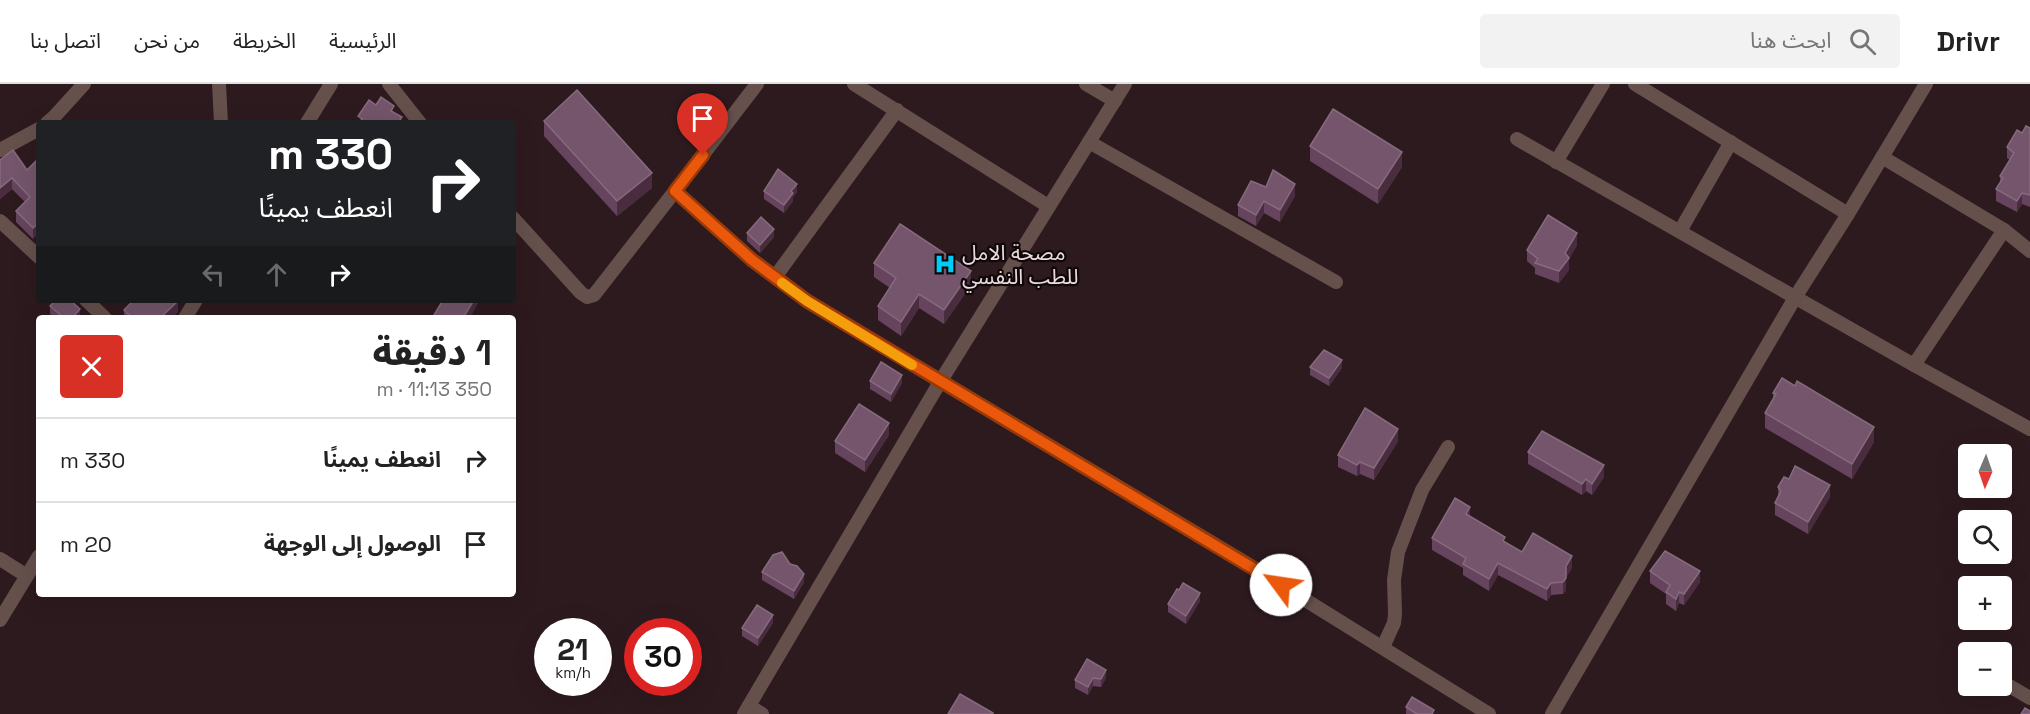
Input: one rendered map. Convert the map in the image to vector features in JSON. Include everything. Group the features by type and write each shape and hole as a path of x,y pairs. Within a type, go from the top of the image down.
{"street":[{"path":"50,120 84,84"},
{"path":"219,84 220,120"},
{"path":"309,120 331,84"},
{"path":"389,84 418,120"},
{"path":"516,221 581,293 587,297 594,295 757,84"},
{"path":"854,84 1048,206"},
{"path":"1086,84 1115,101"},
{"path":"762,714 747,710 940,382 1125,84"},
{"path":"1556,162 1603,84"},
{"path":"1635,84 1848,214"},
{"path":"1552,714 1796,296 1926,84"},
{"path":"775,278 897,110"},
{"path":"0,150 36,131"},
{"path":"1517,139 1914,365 2029,424"},
{"path":"1089,142 1336,282"},
{"path":"1680,231 1731,142"},
{"path":"1882,157 2004,230 2030,251"},
{"path":"675,191 752,260 807,301 1241,560 1489,714"},
{"path":"0,221 36,254"},
{"path":"1914,365 2004,230"},
{"path":"89,303 102,315"},
{"path":"1383,647 1394,623 1394,580 1400,544 1422,490 1448,447"},
{"path":"0,559 27,576"},
{"path":"0,620 36,561"},
{"path":"2012,687 2030,698"}],"building":[{"path":"577,90 652,173 617,201 544,121"},
{"path":"381,97 394,106 391,111 402,117 400,120 361,120 358,116 369,100 376,105"},
{"path":"1333,109 1402,152 1378,189 1310,146"},
{"path":"2026,126 2030,128 2030,195 2022,193 2017,201 1996,189 2003,178 2000,176 2014,153 2007,147 2017,130 2022,133"},
{"path":"13,150 27,170 36,161 36,225 33,228 16,211 30,197 12,178 0,188 0,160"},
{"path":"778,169 797,184 784,205 764,191"},
{"path":"1273,170 1295,184 1280,210 1264,201 1256,215 1238,205 1251,181 1266,187"},
{"path":"1548,215 1577,233 1565,253 1569,258 1559,271 1535,263 1538,259 1527,250"},
{"path":"761,217 774,229 760,245 747,233"},
{"path":"900,224 971,271 944,310 919,294 901,322 878,306 896,278 874,263"},
{"path":"53,303 73,303 80,309 75,315 60,315 50,306"},
{"path":"131,303 176,303 163,315 129,315 124,310"},
{"path":"441,303 472,303 465,315 434,315"},
{"path":"1324,350 1342,360 1329,378 1310,367"},
{"path":"881,362 902,375 891,394 870,381"},
{"path":"1782,378 1795,386 1797,381 1874,427 1852,464 1765,413"},
{"path":"859,404 889,423 865,460 835,441"},
{"path":"1365,408 1398,429 1374,468 1360,462 1357,465 1338,455"},
{"path":"1542,431 1604,465 1592,484 1586,479 1582,484 1528,452"},
{"path":"1795,466 1830,485 1808,522 1775,503 1781,491 1778,487 1784,477 1789,479"},
{"path":"1455,498 1470,507 1466,514 1505,537 1503,541 1522,552 1533,533 1572,556 1566,566 1566,578 1563,582 1551,583 1547,589 1498,563 1489,579 1463,564 1466,558 1432,538"},
{"path":"1665,551 1700,571 1684,594 1679,592 1676,599 1666,592 1670,585 1650,571"},
{"path":"782,552 790,564 797,566 804,574 794,591 762,572 773,555"},
{"path":"1183,583 1200,593 1186,616 1168,604"},
{"path":"757,605 773,615 758,638 742,628"},
{"path":"1087,659 1106,670 1101,679 1093,678 1088,687 1075,680"},
{"path":"960,694 993,713 993,714 948,714"},
{"path":"1412,697 1434,710 1432,714 1417,714 1406,707"},
{"path":"2025,708 2030,711 2030,714 2021,714"}],"slow traffic":[{"path":"782,283 807,301 912,365"}],"place":[{"name":"مصحة الامل للطب النفسي","path":"945,264"}],"route":[{"path":"703,155 675,191 752,260 807,301 1281,585"}]}
